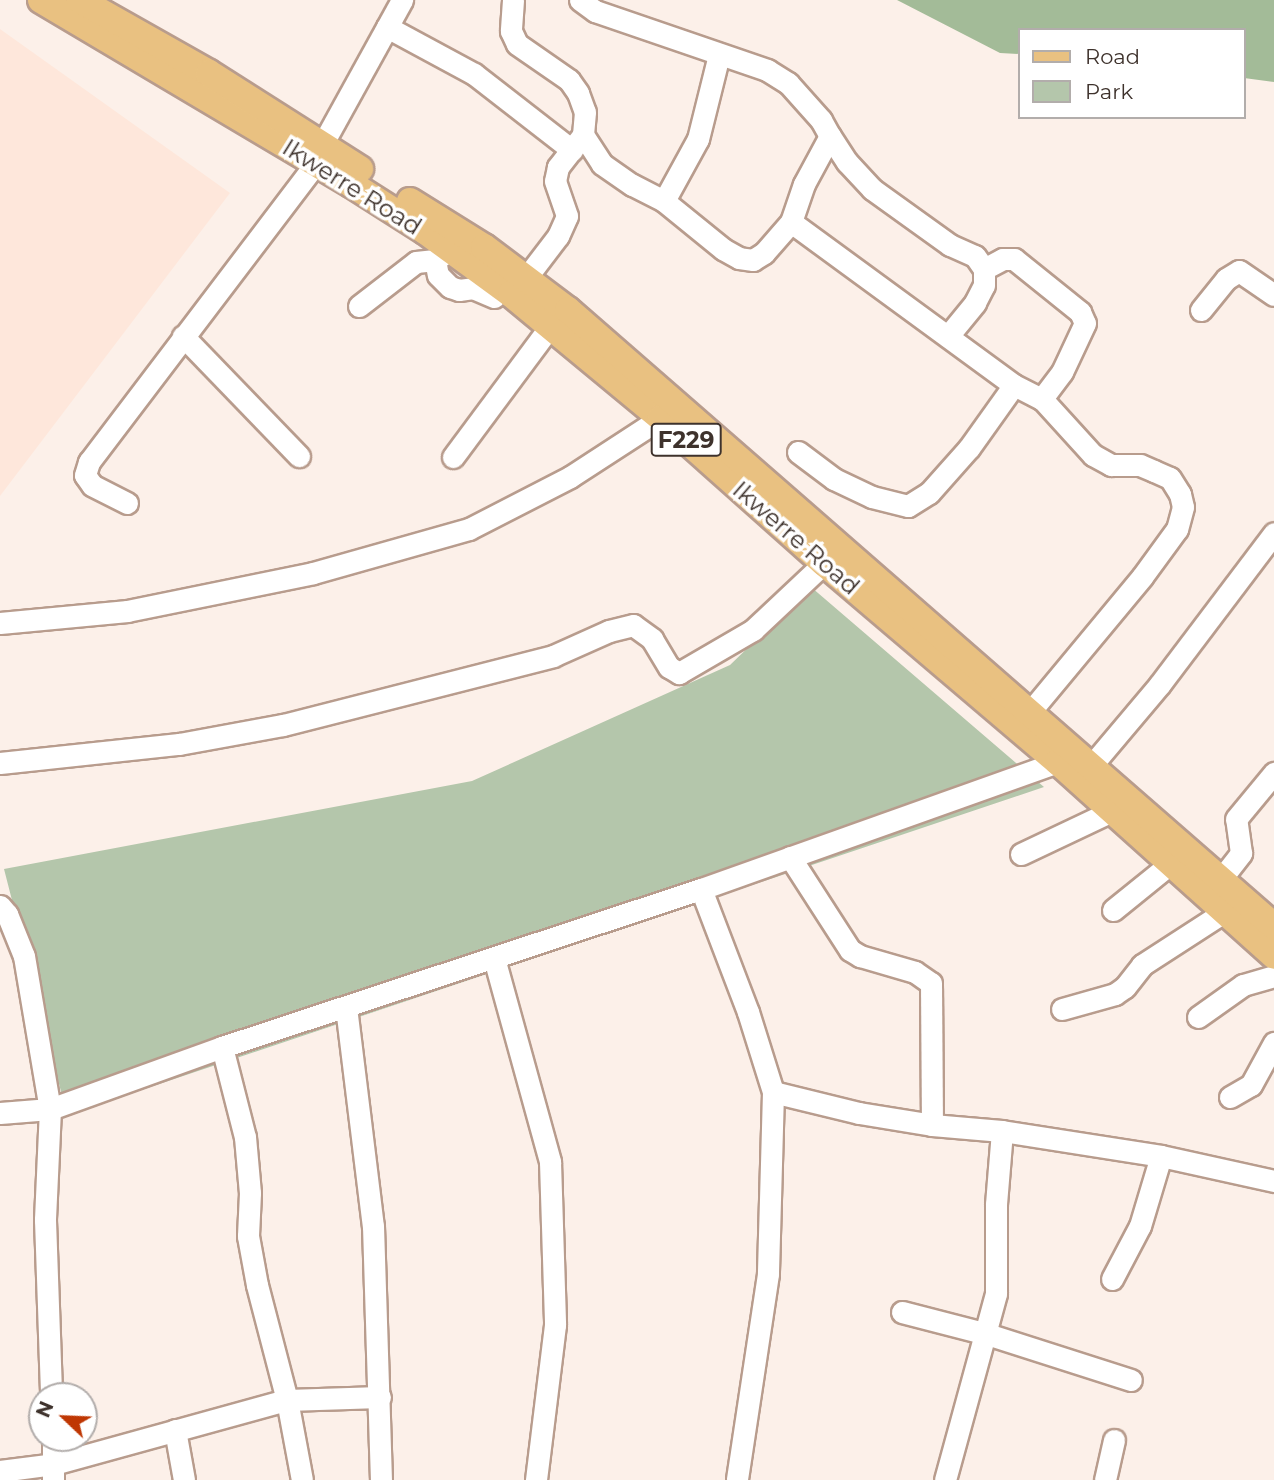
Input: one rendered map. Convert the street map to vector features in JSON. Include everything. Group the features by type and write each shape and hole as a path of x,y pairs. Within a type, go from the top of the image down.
{"main road":[{"name":"Ikwerre Road","path":"41,0 484,247 526,278 568,310 1274,926"},
{"name":"Ikwerre Road","path":"80,0 209,73 319,154 443,255 551,325 1058,762 1274,956"}],"street":[{"path":"127,503 92,485 85,475 89,463 319,154 402,0"},
{"path":"513,0 512,31 517,44 569,80 578,93 585,112 578,143 558,167 555,181 567,216 558,236 526,278"},
{"path":"580,0 595,11 767,70 788,83 821,120 846,162 872,189 950,245 975,256 984,269 984,285 948,337"},
{"path":"387,27 474,74 578,143 632,185 664,201 694,227 739,258 753,260 764,253 791,222 804,184 830,136"},
{"path":"664,201 698,139 719,55"},
{"path":"791,222 1014,385 1042,399 1093,455 1111,465 1140,465 1170,478 1183,507 1177,529 1142,577 1030,712"},
{"path":"359,306 416,262 443,255 438,275 450,287 459,290 473,288 494,297"},
{"path":"984,269 1003,259 1014,259 1080,312 1085,323 1062,372 1042,399"},
{"path":"1201,310 1226,279 1239,271 1274,295"},
{"path":"453,457 551,325"},
{"path":"183,336 299,456"},
{"path":"799,452 835,479 872,497 908,506 929,493 969,448 1014,385"},
{"path":"0,623 127,611 313,573 469,529 570,477 661,418"},
{"path":"1091,766 1160,684 1274,533"},
{"path":"0,763 179,744 282,725 553,656 609,631 633,625 652,639 669,667 679,673 753,630 824,563"},
{"path":"0,1113 50,1109 222,1046 701,889 1058,762"},
{"path":"1221,879 1241,853 1236,820 1274,773"},
{"path":"1021,854 1112,811"},
{"path":"790,858 850,950 860,956 915,972 931,983 932,1125"},
{"path":"1113,910 1171,863"},
{"path":"701,889 748,1012 773,1092 768,1273 737,1480"},
{"path":"0,906 7,914 24,956 50,1109 45,1220 51,1382"},
{"path":"1062,1009 1115,994 1142,965 1224,912"},
{"path":"494,958 550,1162 555,1325 536,1480"},
{"path":"1198,1017 1243,985 1274,976"},
{"path":"346,1007 373,1226 382,1480"},
{"path":"1230,1097 1251,1085 1274,1043"},
{"path":"222,1046 245,1137 250,1193 248,1236 257,1285 287,1400 302,1480"},
{"path":"773,1092 859,1113 932,1125 1002,1131 1161,1156 1274,1181"},
{"path":"945,1480 987,1334 996,1293 996,1204 1002,1131"},
{"path":"1112,1279 1140,1226 1161,1156"},
{"path":"902,1312 987,1334 1131,1380"},
{"path":"0,1471 53,1472 175,1430 287,1400 380,1398"},
{"path":"175,1430 184,1480"},
{"path":"1105,1480 1114,1440"},
{"path":"53,1452 53,1472"}],"shaded area":[{"path":"0,29 230,193 0,496"}],"green space":[{"path":"897,0 1274,0 1274,82 1246,78 1246,28 1018,28 1018,54 1000,53"},
{"path":"811,587 1044,787 67,1115 4,869 472,781 730,665"}]}
